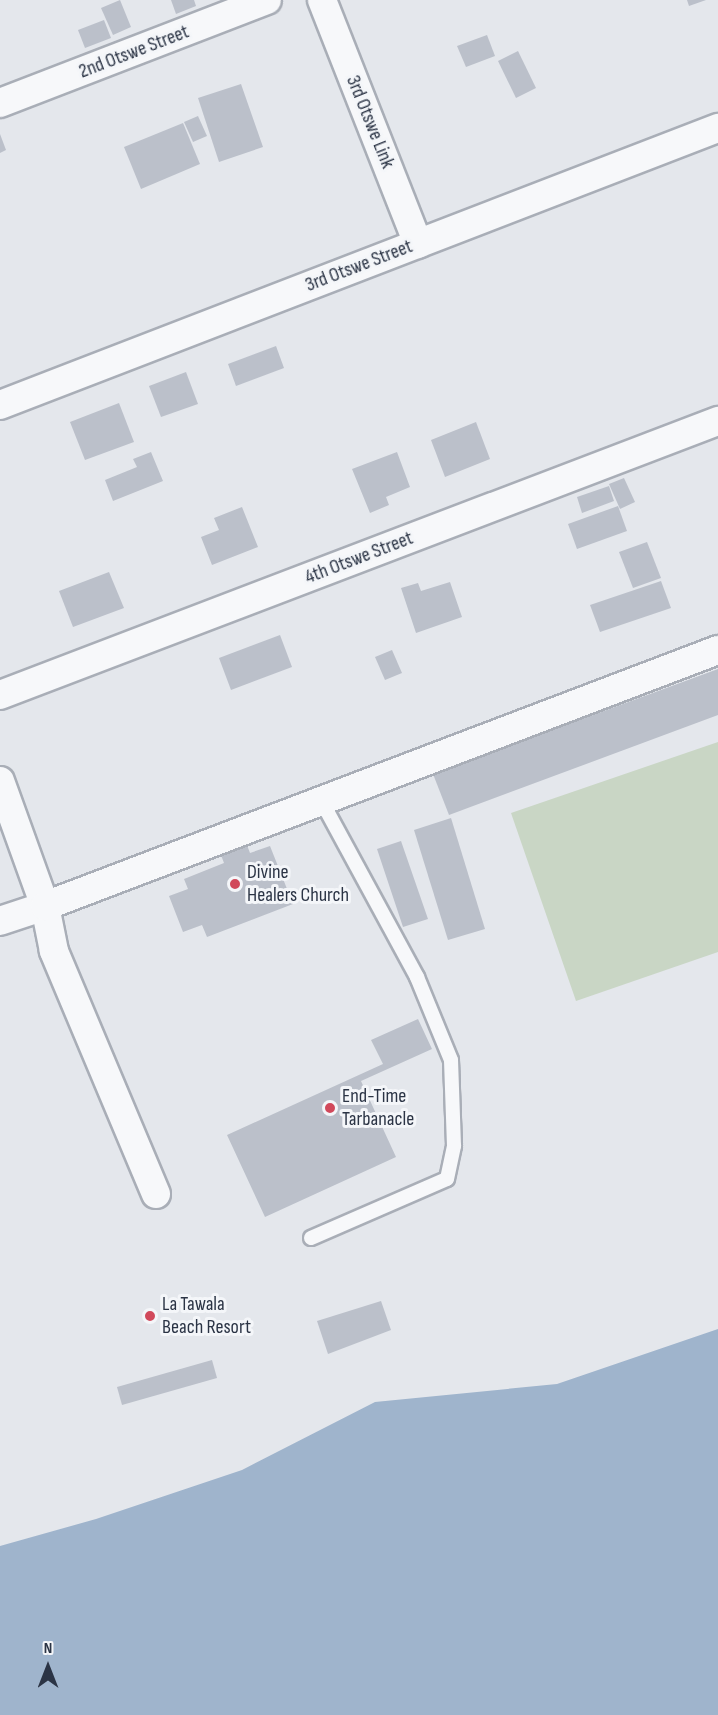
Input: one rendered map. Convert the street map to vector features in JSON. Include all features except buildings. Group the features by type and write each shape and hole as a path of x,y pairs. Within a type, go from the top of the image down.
{"street":[{"name":"2nd Otswe Street","path":"0,103 267,0"},
{"name":"3rd Otswe Link","path":"322,0 418,244"},
{"name":"3rd Otswe Street","path":"0,405 718,128"},
{"name":"4th Otswe Street","path":"0,695 718,421"},
{"path":"0,921 45,906 718,650"},
{"path":"0,781 45,906 54,951 156,1194"}],"lane":[{"path":"311,1238 447,1179 454,1146 451,1060 417,977 321,800"}],"green space":[{"path":"718,742 718,952 576,1001 511,813"}],"water":[{"path":"718,1329 718,1715 0,1715 0,1546 96,1519 242,1470 375,1402 557,1384"}],"place":[{"name":"Divine Healers Church","path":"235,884"},
{"name":"End-Time Tarbanacle","path":"330,1108"},
{"name":"La Tawala Beach Resort","path":"150,1316"}]}
